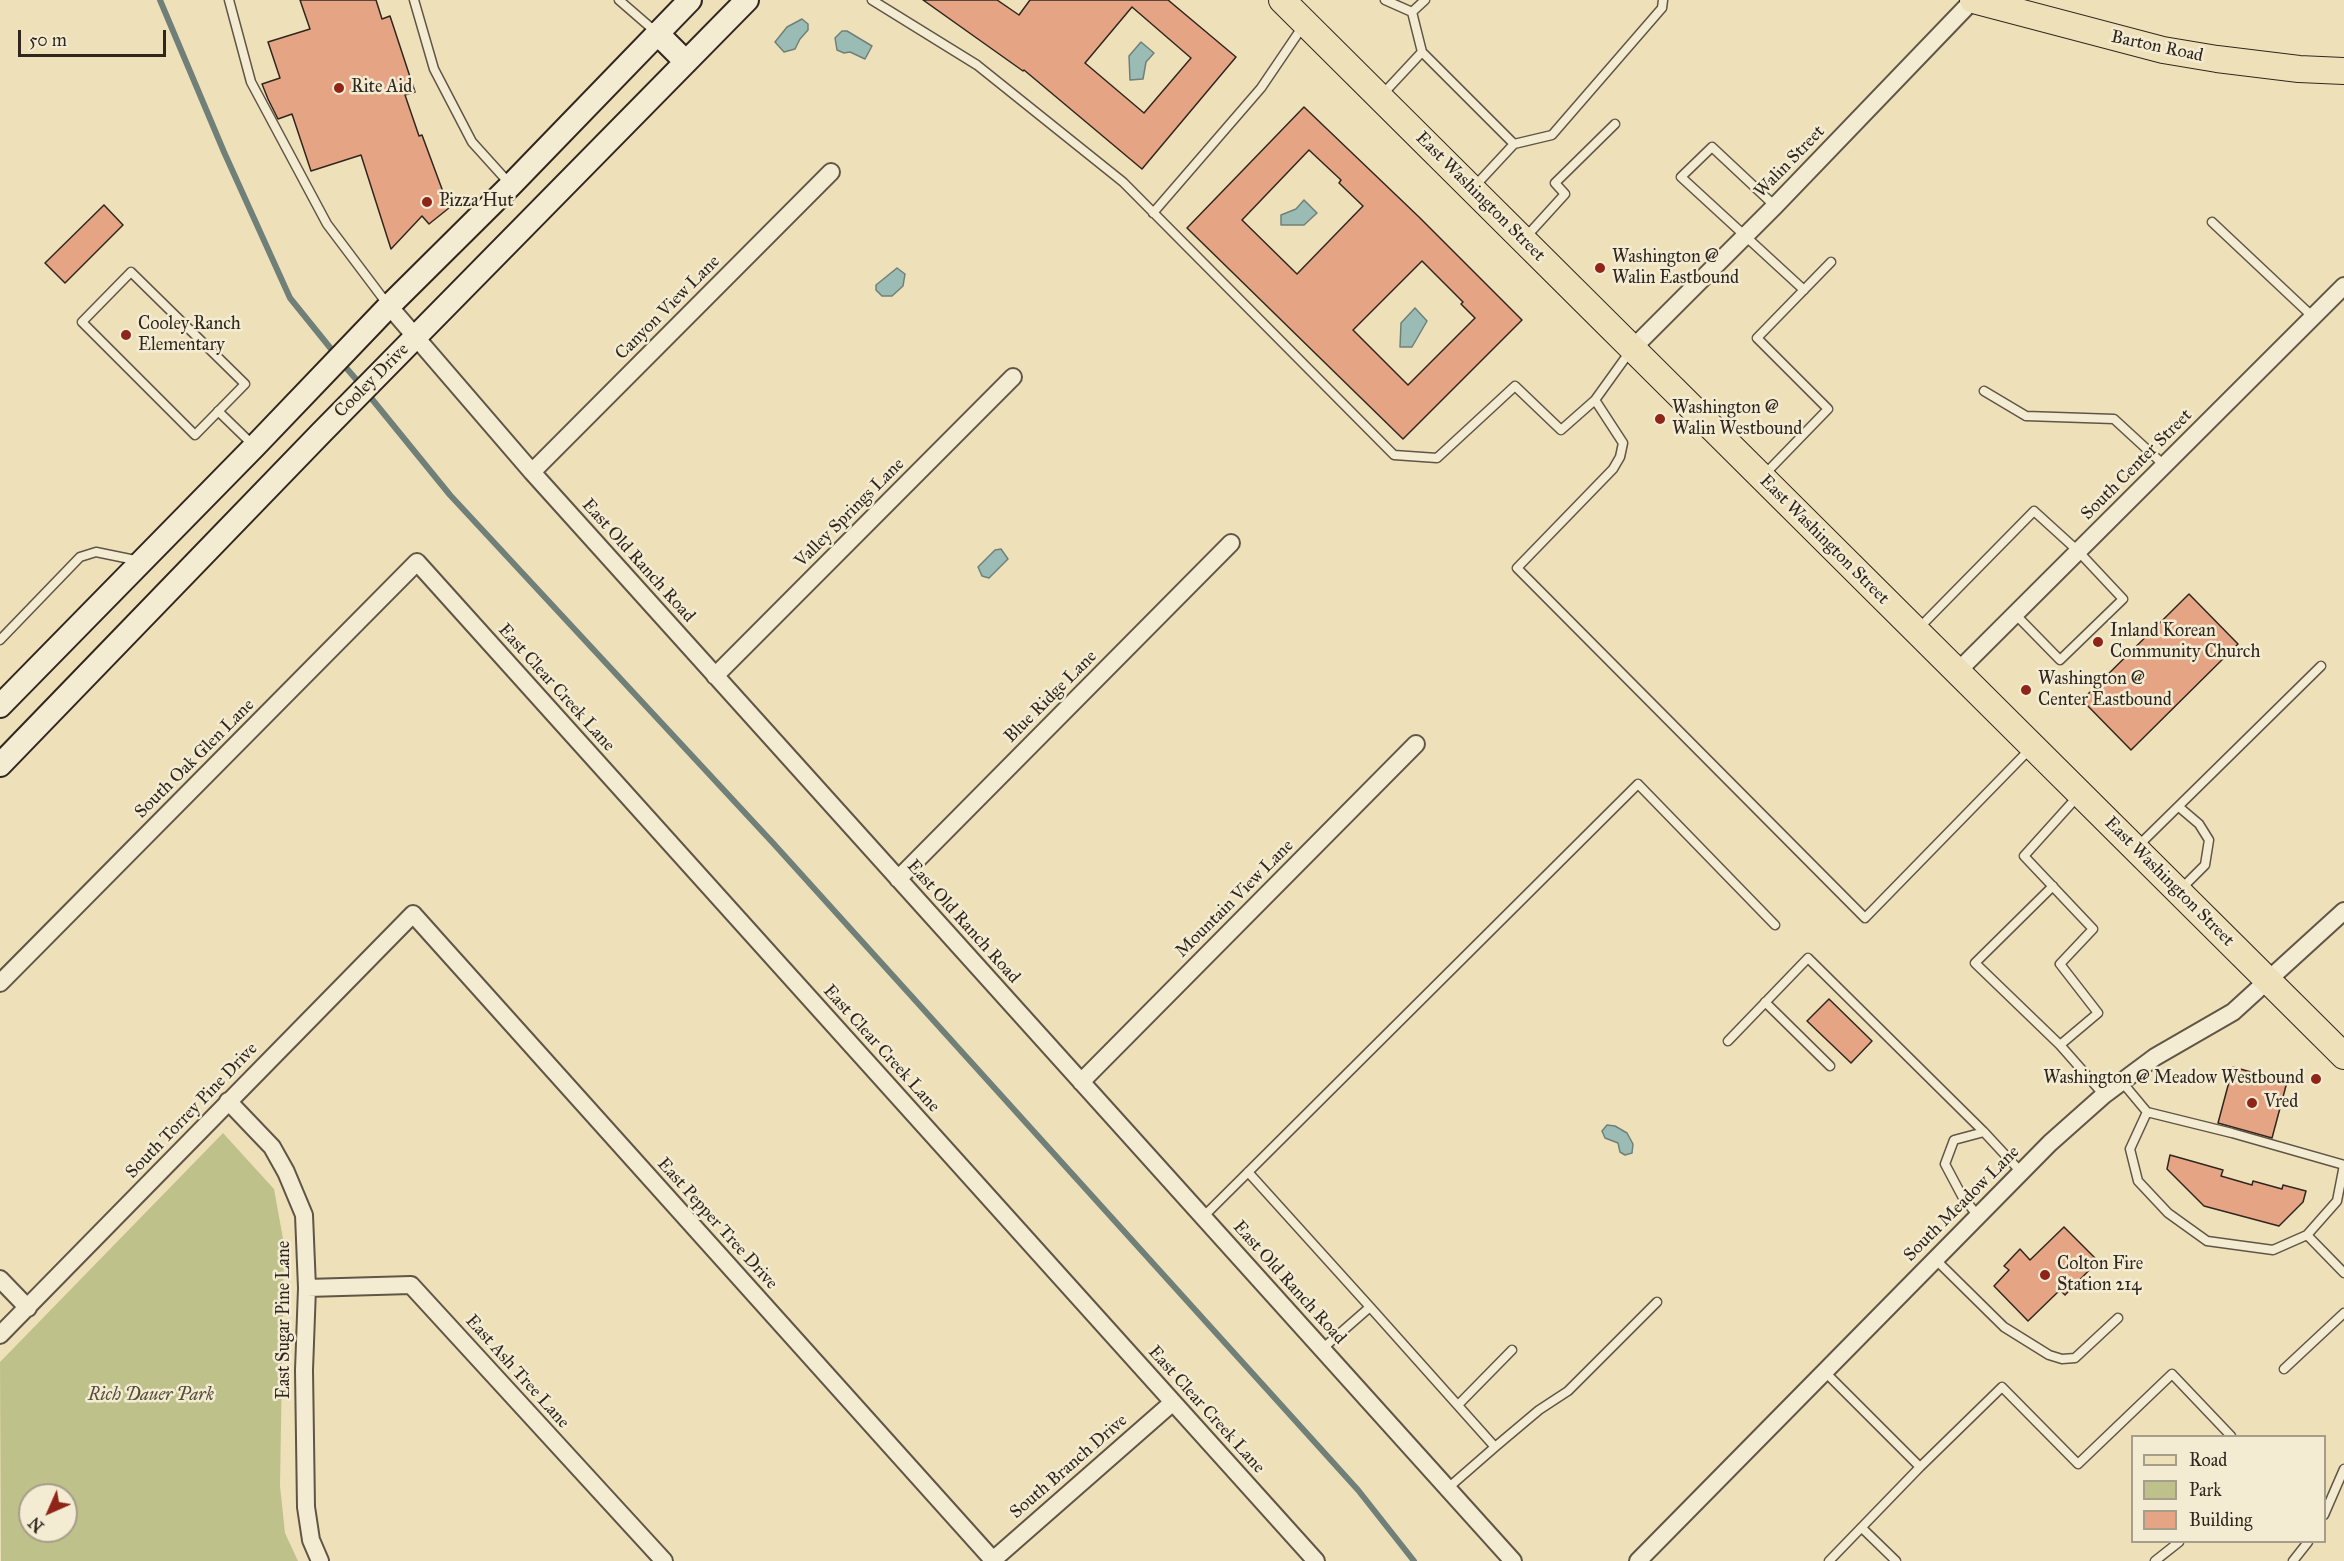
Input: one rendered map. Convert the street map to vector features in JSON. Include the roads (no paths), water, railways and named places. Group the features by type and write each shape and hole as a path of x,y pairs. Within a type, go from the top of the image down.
{"main road":[{"name":"East Washington Street","path":"1273,0 1305,23"},
{"name":"East Washington Street","path":"1282,0 2344,1056"},
{"name":"Barton Road","path":"1973,0 2163,50 2252,63 2344,71"}],"street":[{"path":"0,706 690,0"},
{"name":"Cooley Drive","path":"0,765 322,432 747,0"},
{"name":"Walin Street","path":"1632,349 1775,206 1973,0"},
{"path":"657,33 686,62"},
{"name":"Canyon View Lane","path":"532,472 831,172"},
{"path":"511,185 539,212"},
{"name":"South Center Street","path":"1957,672 2344,286"},
{"name":"East Old Ranch Road","path":"389,306 532,472 1513,1561"},
{"name":"Valley Springs Lane","path":"715,676 1012,377"},
{"path":"255,446 282,473"},
{"name":"Blue Ridge Lane","path":"898,879 1232,543"},
{"name":"South Oak Glen Lane","path":"0,982 417,562"},
{"name":"East Clear Creek Lane","path":"417,562 1316,1561"},
{"name":"Mountain View Lane","path":"1081,1082 1416,744"},
{"name":"South Meadow Lane","path":"1638,1561 2050,1143 2104,1095 2155,1057 2233,1012 2344,911"},
{"name":"South Torrey Pine Drive","path":"0,1335 413,914"},
{"name":"East Pepper Tree Drive","path":"413,914 993,1560"},
{"name":"East Sugar Pine Lane","path":"228,1101 272,1147 296,1192 304,1215 307,1288 304,1370 306,1507 311,1540 320,1561"},
{"path":"0,1279 28,1308"},
{"name":"East Ash Tree Lane","path":"307,1288 411,1285 664,1561"},
{"name":"South Branch Drive","path":"993,1560 1172,1403"}],"lane":[{"path":"229,0 251,82 327,224 389,306"},
{"path":"414,0 434,69 472,142 511,185"},
{"path":"619,0 657,33"},
{"path":"872,0 977,65 1123,182 1394,455 1437,458 1515,386 1562,430 1595,400 1632,349"},
{"path":"1385,0 1412,12"},
{"path":"1412,12 1425,0"},
{"path":"1471,190 1514,144 1552,135 1662,8 1663,0"},
{"path":"1412,12 1422,52 1514,144"},
{"path":"1153,213 1261,88 1305,23"},
{"path":"1380,97 1422,52"},
{"path":"1523,240 1565,194 1554,183 1615,124"},
{"path":"1775,206 1712,147 1681,177 1804,290"},
{"path":"2212,222 2313,317"},
{"path":"1761,477 1828,409 1757,338 1831,262"},
{"path":"131,272 245,384 218,411 195,435 82,321 131,272"},
{"path":"1984,391 2026,416 2114,419 2164,465"},
{"path":"1595,400 1623,443 1620,457 1613,469 1517,568 1865,918 2032,746"},
{"path":"218,411 255,446"},
{"path":"1917,631 2034,511 2078,551 2123,599 2060,660 2015,614"},
{"path":"0,640 80,557 96,552 143,561"},
{"path":"2136,849 2321,666"},
{"path":"1203,1217 1638,784 1775,925"},
{"path":"2060,1045 2098,1013 2060,964 2093,929 2024,856 2080,794"},
{"path":"2178,891 2205,865 2209,840 2199,824 2179,807"},
{"path":"2053,886 1975,963 2060,1045 2104,1095"},
{"path":"1728,1041 1808,958 1984,1132 2021,1172"},
{"path":"1766,1002 1830,1066"},
{"path":"2122,1082 2147,1112 2232,1133 2344,1165 2337,1201 2307,1235 2273,1250 2207,1241 2168,1213 2138,1181 2130,1149 2147,1112"},
{"path":"1978,1216 1962,1196 1945,1164 1954,1140 1984,1132"},
{"path":"1248,1172 1495,1447"},
{"path":"2307,1235 2344,1273"},
{"path":"1935,1259 2004,1327 2049,1355 2062,1359 2075,1358 2118,1318"},
{"path":"1448,1488 1539,1410 1568,1391 1657,1302"},
{"path":"1322,1349 1370,1307"},
{"path":"2284,1369 2344,1313"},
{"path":"1458,1405 1512,1350"},
{"path":"1825,1372 1920,1467"},
{"path":"1829,1561 2002,1387 2078,1464 2172,1374 2229,1435"},
{"path":"2326,1512 2336,1483 2344,1469"},
{"path":"1862,1527 1896,1561"},
{"path":"2155,1561 2179,1543"},
{"path":"2293,1561 2307,1543"}],"water":[{"path":"802,19 808,24 808,30 795,49 784,52 775,42 787,27"},
{"path":"842,31 847,31 872,46 865,59 850,52 844,53 837,50 835,38"},
{"path":"1141,42 1154,53 1146,62 1143,79 1130,80 1129,56"},
{"path":"1304,200 1317,213 1304,225 1281,225 1281,215 1296,209"},
{"path":"897,268 905,274 903,286 892,296 882,296 876,290 876,285"},
{"path":"1415,308 1427,321 1412,347 1400,347 1401,323"},
{"path":"1001,549 1008,559 989,578 982,576 978,567 995,550"},
{"path":"1607,1125 1615,1126 1627,1133 1633,1144 1632,1153 1625,1155 1620,1152 1618,1143 1605,1138 1602,1131"}],"waterway":[{"path":"160,0 224,152 290,298 336,355"},
{"path":"342,363 361,385"},
{"path":"367,393 450,495 773,843 1358,1490 1414,1561"}],"place":[{"name":"Rite Aid","path":"339,88"},
{"name":"Pizza Hut","path":"427,202"},
{"name":"Washington @ Walin Eastbound","path":"1600,268"},
{"name":"Cooley Ranch Elementary","path":"126,335"},
{"name":"Washington @ Walin Westbound","path":"1660,419"},
{"name":"Inland Korean Community Church","path":"2098,642"},
{"name":"Washington @ Center Eastbound","path":"2026,690"},
{"name":"Washington @ Meadow Westbound","path":"2316,1079"},
{"name":"Vred","path":"2252,1103"},
{"name":"Colton Fire Station 214","path":"2045,1275"}],"park label":[{"name":"Rich Dauer Park","path":"151,1396"}]}
